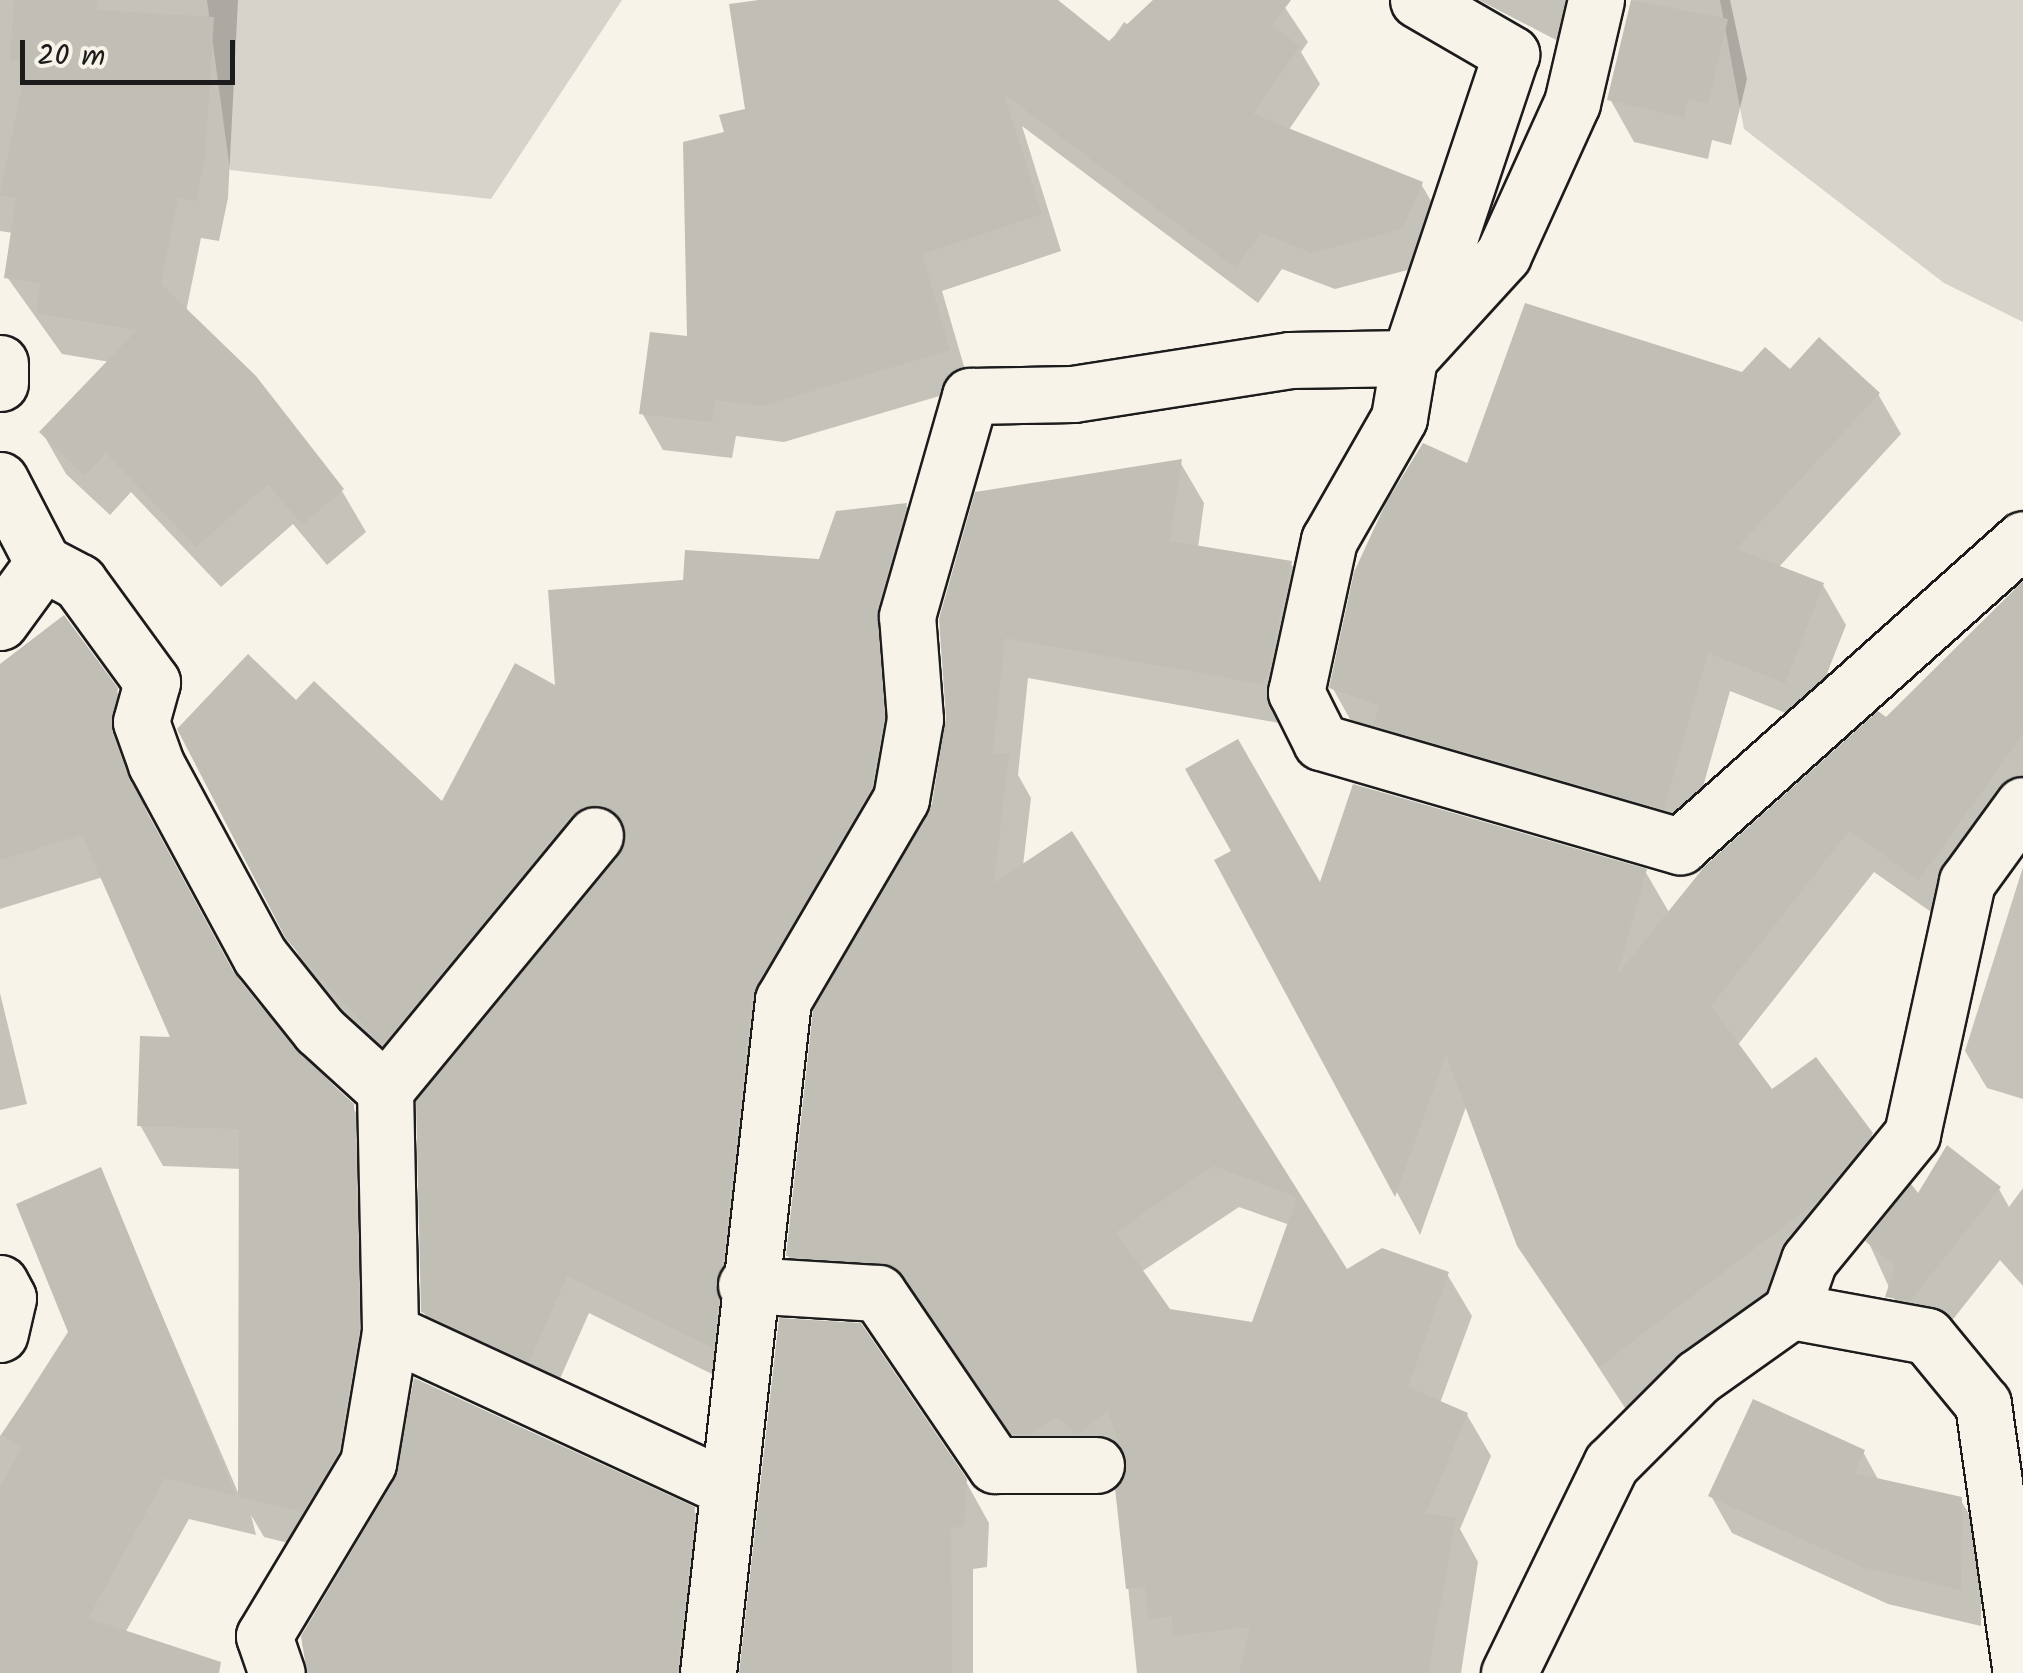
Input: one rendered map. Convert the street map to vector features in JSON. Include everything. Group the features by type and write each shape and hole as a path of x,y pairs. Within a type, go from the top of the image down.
{"street":[{"path":"1418,0 1511,54 1409,358 1398,418 1329,540 1296,692 1321,742 1680,846 2023,539"},
{"path":"708,1673 746,1286 783,1000 901,798 915,719 908,616 970,396 1073,394 1290,360 1409,358 1503,256 1572,103 1596,0"},
{"path":"0,363 0,383"},
{"path":"0,480 42,563 79,582 152,682 141,722 156,764 260,956 319,1030 386,1090"},
{"path":"0,622 42,563"},
{"path":"1509,1673 1611,1464 1698,1376 1791,1310 1809,1260 1912,1134 1967,882 2023,805"},
{"path":"278,1673 264,1636 368,1463 390,1332 386,1090 596,835"},
{"path":"0,1283 8,1298 0,1334"},
{"path":"746,1286 878,1293 995,1465 1096,1464"},
{"path":"1791,1310 1927,1336 1983,1404 2021,1673"},
{"path":"390,1332 726,1487"}],"shaded area":[{"path":"207,0 622,0 491,199 230,170"},
{"path":"1720,0 2023,0 2023,322 1944,283 1744,129"}],"building":[{"path":"14,0 98,0 97,10 214,17 205,156 196,201 178,198 161,284 256,376 344,489 302,525 268,484 196,547 106,453 85,476 39,432 137,330 36,313 40,283 4,278 16,198 0,195 27,61 10,60"},
{"path":"759,0 1058,0 1109,41 1153,0 1291,0 1272,26 1300,46 1253,114 1423,182 1402,229 1312,253 1261,233 1236,268 1004,94 1042,214 922,254 950,350 762,406 715,400 712,422 639,414 650,332 687,336 683,142 724,132 719,115 745,109 729,4"},
{"path":"1631,0 1728,19 1708,104 1688,99 1684,118 1607,100"},
{"path":"1525,303 1742,372 1765,347 1790,369 1819,337 1880,393 1736,549 1824,583 1785,683 1708,653 1664,809 1373,725 1380,706 1329,688 1354,572 1386,503 1423,443 1467,463"},
{"path":"1182,459 1170,541 1292,561 1267,676 1261,684 1005,638 993,753 1009,754 994,883 1072,831 1347,1269 1382,1248 1449,1272 1408,1387 1468,1413 1426,1513 1456,1518 1428,1673 1239,1673 1250,1627 1173,1636 1172,1616 1148,1619 1145,1587 1126,1589 1115,1488 1127,1464 1108,1412 1077,1434 1056,1417 1032,1434 1012,1434 894,1266 786,1256 813,1010 932,804 946,717 939,619 975,492","holes":["1214,1166 1297,1197 1252,1322 1170,1309 1116,1232"]},
{"path":"907,503 877,608 884,718 871,788 752,996 713,1348 567,1276 529,1362 421,1312 416,1101 619,855 624,823 599,804 571,815 382,1045 286,939 177,729 248,654 296,700 314,681 442,801 515,663 555,685 548,590 683,580 685,550 819,559 836,511"},
{"path":"2023,581 2023,734 1919,880 1849,831 1711,1006 1772,1089 1816,1057 1873,1133 1816,1202 1599,1367 1517,1246 1446,1055 1395,1197 1214,860 1231,851 1185,769 1238,739 1320,882 1353,784 1647,869 1617,975 1705,866 1878,711 1886,717"},
{"path":"64,615 118,688 111,731 127,775 233,971 295,1050 354,1104 359,1330 338,1452 302,1512 238,1497 239,1129 137,1126 140,1036 170,1037 82,835 0,860 0,664"},
{"path":"1947,1145 2001,1187 1910,1301 1885,1297 1895,1266 1865,1241 1911,1184 1918,1193"},
{"path":"101,1167 236,1496 165,1478 88,1618 221,1662 219,1673 0,1673 0,1487 22,1447 2,1435 68,1332 16,1204"},
{"path":"779,1318 861,1323 967,1479 964,1526 951,1528 952,1673 739,1673"},
{"path":"414,1378 695,1507 677,1673 307,1673 301,1636 395,1478"},
{"path":"1753,1399 1865,1450 1854,1473 1962,1497 1961,1590 1865,1568 1708,1496"}]}
